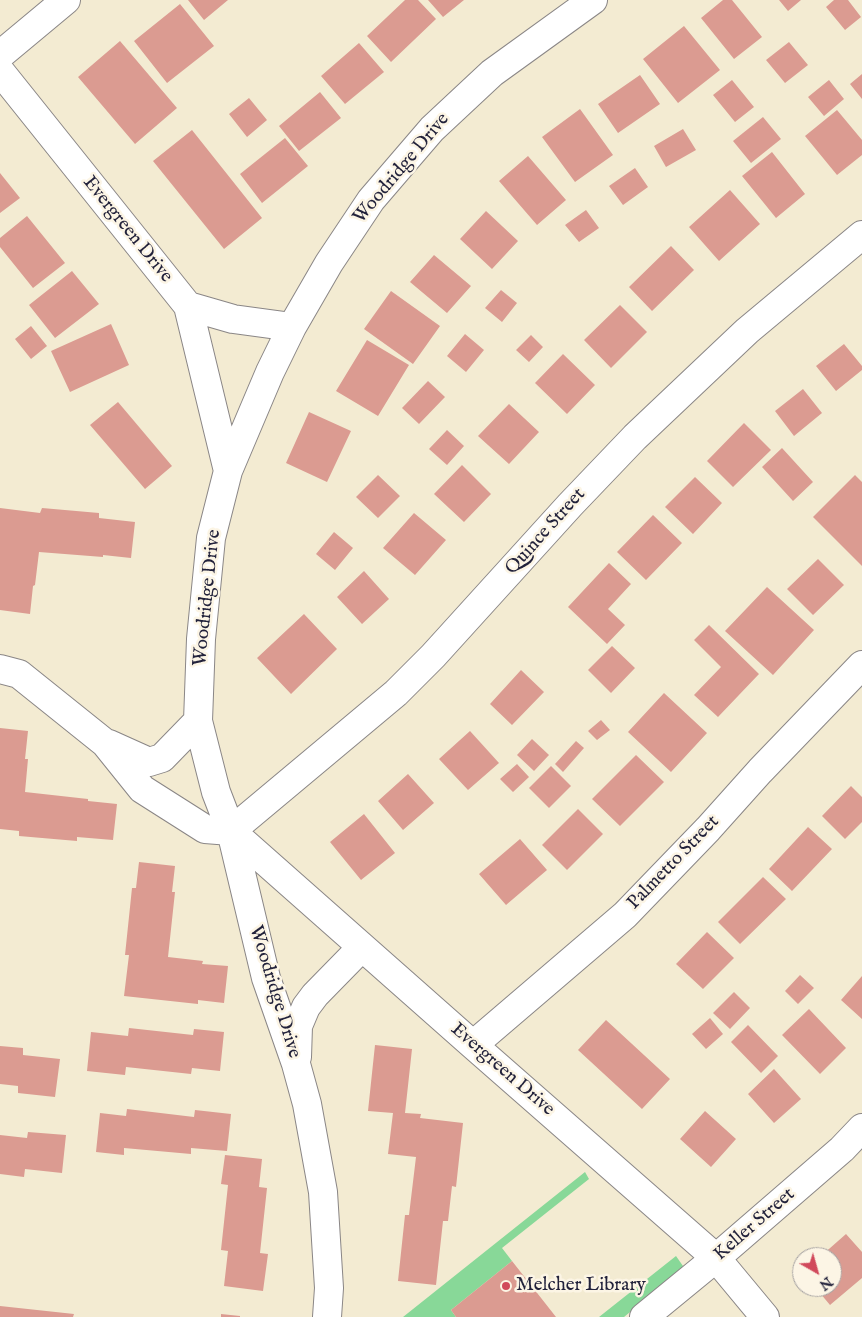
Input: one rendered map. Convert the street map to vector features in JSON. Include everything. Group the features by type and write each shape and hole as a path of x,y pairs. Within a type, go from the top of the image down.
{"street":[{"path":"0,55 66,0"},
{"name":"Woodridge Drive","path":"327,1317 329,1288 323,1192 307,1104 296,1064 266,978 231,831 216,792 198,721 201,639 211,538 228,472 270,372 292,327 329,263 371,200 432,129 492,73 593,0"},
{"name":"Evergreen Drive","path":"0,70 188,306"},
{"name":"Quince Street","path":"231,831 396,693 433,656 635,436 748,331 862,235"},
{"path":"228,472 188,306 233,319 292,327"},
{"name":"Palmetto Street","path":"473,1045 625,915 708,829 760,770 862,665"},
{"path":"0,669 19,674 105,743 142,789 205,829 231,831"},
{"path":"105,743 149,762 162,758 198,721"},
{"name":"Evergreen Drive","path":"231,831 716,1258 765,1317"},
{"path":"296,1064 298,1026 306,1007 315,995 362,947"},
{"name":"Keller Street","path":"644,1317 716,1258 842,1149 862,1128"}],"green space":[{"path":"585,1172 589,1179 502,1248 512,1261 451,1310 456,1317 403,1317"},
{"path":"676,1256 683,1266 680,1271 624,1317 599,1317"}],"building":[{"path":"188,0 228,0 204,20"},
{"path":"405,0 418,0 436,19 391,62 367,36"},
{"path":"428,0 464,0 443,17"},
{"path":"723,0 732,0 762,37 734,59 701,18"},
{"path":"779,0 801,0 788,11"},
{"path":"834,0 848,0 861,17 845,30 826,7"},
{"path":"180,4 214,46 167,83 134,41"},
{"path":"684,26 720,70 678,103 643,59"},
{"path":"120,41 177,108 135,144 78,77"},
{"path":"789,42 808,65 785,83 766,60"},
{"path":"359,43 384,72 345,104 321,76"},
{"path":"862,74 862,99 850,84"},
{"path":"640,75 660,104 618,133 598,104"},
{"path":"732,80 754,107 735,122 713,95"},
{"path":"829,80 844,99 824,116 808,97"},
{"path":"320,92 341,118 299,151 279,126"},
{"path":"249,98 267,120 247,137 229,114"},
{"path":"580,109 613,155 575,182 542,137"},
{"path":"837,110 862,140 862,155 837,175 805,136"},
{"path":"763,117 781,139 751,163 733,141"},
{"path":"683,129 696,150 666,167 654,146"},
{"path":"192,130 262,218 224,249 153,161"},
{"path":"285,138 308,166 262,203 240,174"},
{"path":"772,152 805,194 776,218 742,176"},
{"path":"528,156 566,200 537,225 499,181"},
{"path":"635,168 648,187 623,205 609,186"},
{"path":"0,173 20,198 0,213"},
{"path":"730,190 760,224 719,261 689,227"},
{"path":"586,210 599,228 579,242 565,225"},
{"path":"486,211 518,241 492,269 460,239"},
{"path":"27,216 65,263 33,288 0,247 0,238"},
{"path":"671,246 694,270 652,311 629,287"},
{"path":"434,255 471,286 447,313 410,282"},
{"path":"72,271 99,304 55,338 29,305"},
{"path":"501,290 517,303 502,322 485,308"},
{"path":"391,291 440,326 413,364 364,329"},
{"path":"620,305 647,332 611,368 584,340"},
{"path":"111,324 129,365 70,392 51,351"},
{"path":"31,326 47,346 31,359 15,339"},
{"path":"465,334 484,350 466,372 447,356"},
{"path":"531,335 543,347 529,362 516,350"},
{"path":"367,340 409,365 378,416 336,391"},
{"path":"844,344 862,366 862,370 836,391 816,366"},
{"path":"563,354 595,385 567,414 535,383"},
{"path":"428,381 445,397 419,424 402,408"},
{"path":"803,389 822,413 794,436 775,411"},
{"path":"118,402 172,466 145,489 90,425"},
{"path":"509,404 539,432 509,464 478,436"},
{"path":"309,412 351,431 327,482 286,463"},
{"path":"744,423 771,450 733,487 707,461"},
{"path":"447,430 464,446 447,465 429,449"},
{"path":"782,448 813,482 793,501 762,467"},
{"path":"462,465 491,494 464,522 434,494"},
{"path":"378,475 400,496 378,518 356,497"},
{"path":"855,475 862,482 862,566 813,517"},
{"path":"695,477 722,503 693,534 665,507"},
{"path":"0,508 40,513 42,508 99,513 99,518 135,522 131,558 39,552 30,614 0,610"},
{"path":"414,513 446,540 415,575 383,548"},
{"path":"653,515 682,543 646,580 617,552"},
{"path":"334,532 353,548 335,570 316,554"},
{"path":"818,559 844,585 813,615 787,589"},
{"path":"609,563 631,584 608,609 625,625 607,644 568,607"},
{"path":"364,571 389,599 362,624 337,597"},
{"path":"767,587 814,630 773,675 725,631"},
{"path":"304,614 337,649 291,694 257,658"},
{"path":"709,625 759,674 718,717 694,695 721,667 694,640"},
{"path":"612,646 635,668 611,693 588,670"},
{"path":"521,670 544,692 512,725 490,704"},
{"path":"664,693 707,733 671,772 628,732"},
{"path":"601,720 610,730 597,740 588,731"},
{"path":"0,728 28,731 25,759 28,759 25,792 117,804 113,840 77,837 77,841 19,836 19,831 0,829"},
{"path":"470,731 499,763 468,790 439,759"},
{"path":"532,739 549,755 534,771 517,755"},
{"path":"576,741 584,748 563,772 555,764"},
{"path":"636,755 664,782 620,826 592,799"},
{"path":"517,764 529,777 513,792 500,779"},
{"path":"551,766 571,786 549,808 529,788"},
{"path":"408,774 434,803 403,830 378,801"},
{"path":"851,786 862,797 862,822 845,839 822,816"},
{"path":"578,809 603,834 567,870 542,845"},
{"path":"364,814 395,853 361,880 330,842"},
{"path":"808,827 832,849 792,891 769,869"},
{"path":"520,839 547,870 506,905 479,874"},
{"path":"139,862 175,866 172,892 175,892 168,957 203,961 202,964 228,966 224,1003 198,1000 198,1004 124,996 129,955 125,955 132,888 136,888"},
{"path":"763,877 786,899 740,944 718,922"},
{"path":"707,932 734,958 703,989 676,964"},
{"path":"800,975 814,988 798,1004 785,991"},
{"path":"862,976 862,1019 841,1000"},
{"path":"734,992 750,1008 730,1029 713,1013"},
{"path":"809,1009 846,1048 820,1074 782,1035"},
{"path":"710,1018 723,1034 706,1049 692,1034"},
{"path":"606,1020 670,1079 642,1109 578,1050"},
{"path":"748,1025 778,1056 761,1073 731,1042"},
{"path":"129,1028 193,1035 194,1029 224,1032 220,1071 192,1068 191,1074 126,1067 125,1075 87,1071 91,1032 128,1036"},
{"path":"375,1045 412,1049 405,1113 421,1114 420,1118 463,1123 456,1187 452,1186 448,1221 443,1221 436,1285 398,1281 405,1215 409,1215 416,1157 388,1154 393,1113 368,1111"},
{"path":"0,1046 23,1048 23,1055 60,1059 55,1097 18,1093 18,1086 0,1084"},
{"path":"774,1069 801,1099 774,1123 748,1094"},
{"path":"127,1109 194,1117 195,1110 231,1114 227,1151 191,1148 191,1154 124,1148 124,1155 96,1152 100,1113 126,1116"},
{"path":"705,1111 736,1139 711,1167 680,1139"},
{"path":"28,1132 66,1135 62,1173 25,1169 24,1177 0,1174 0,1135 27,1138"},
{"path":"225,1155 262,1159 259,1187 267,1188 260,1253 268,1254 263,1291 224,1286 228,1251 221,1250 228,1185 221,1184"},
{"path":"846,1234 862,1252 862,1278 842,1295 842,1247 831,1247"},
{"name":"Melcher Library","path":"512,1261 556,1317 456,1317 451,1310"},
{"path":"823,1297 839,1297 830,1305"},
{"path":"0,1306 74,1314 73,1317 0,1317"},
{"path":"221,1314 240,1316 240,1317 221,1317"}],"place":[{"name":"Melcher Library","path":"506,1286"}]}
